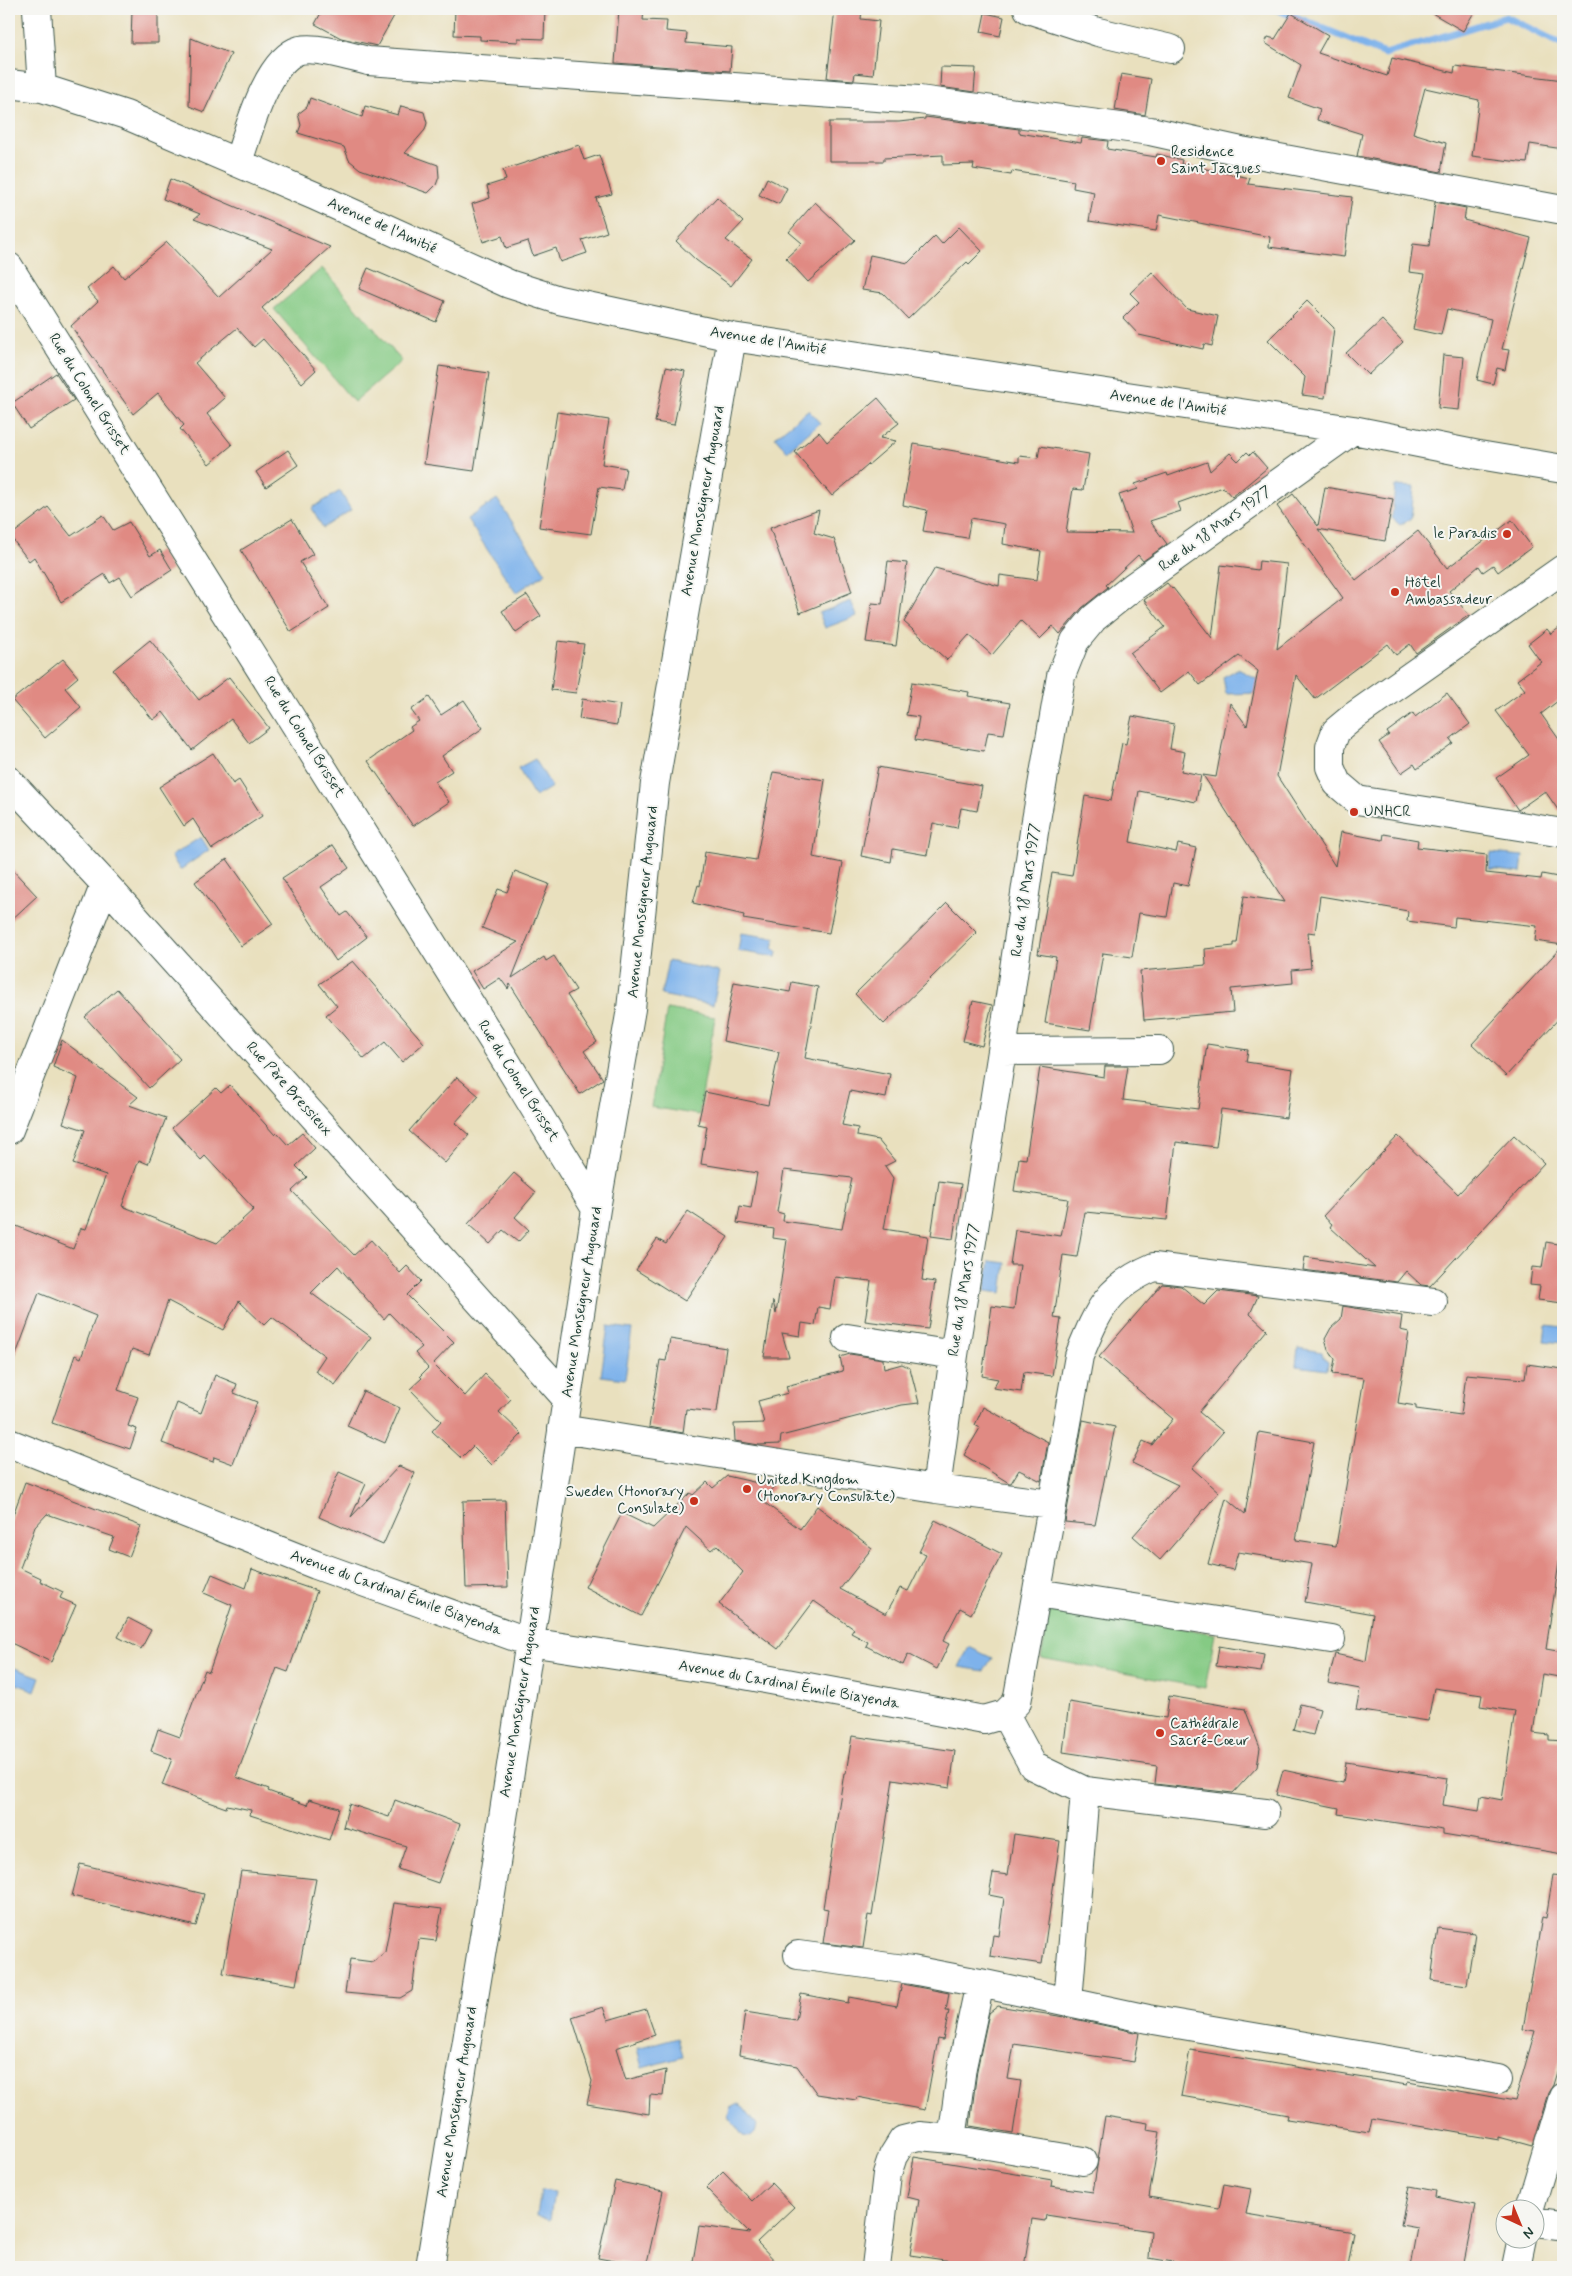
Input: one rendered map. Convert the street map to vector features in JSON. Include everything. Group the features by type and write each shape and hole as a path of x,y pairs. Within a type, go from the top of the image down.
{"street":[{"path":"36,9 42,88"},
{"path":"1028,9 1098,32 1171,49"},
{"path":"238,162 263,94 275,70 287,58 300,50 320,50 368,61 919,100 1150,131 1241,151 1563,210"},
{"name":"Avenue de l'Amitié","path":"9,84 42,88 126,115 238,162 510,284 559,300 732,337 1353,430 1479,455 1563,469"},
{"name":"Rue du Colonel Brisset","path":"13,282 492,1037 596,1209"},
{"name":"Avenue Monseigneur Augouard","path":"430,2267 497,1857 596,1209 631,1009 655,783 732,337"},
{"name":"Rue du 18 Mars 1977","path":"936,1488 954,1355 1034,832 1059,686 1075,641 1094,618 1134,587 1353,430"},
{"path":"1563,569 1354,716 1336,731 1330,747 1330,767 1337,783 1357,800 1563,834"},
{"name":"Rue Père Bressieux","path":"9,781 566,1398"},
{"path":"9,1130 104,884"},
{"path":"1002,1051 1159,1050"},
{"path":"1265,1813 1085,1791 1033,1766 1006,1714 1017,1702 1079,1356 1092,1323 1111,1295 1132,1277 1154,1267 1434,1302"},
{"path":"847,1338 954,1355"},
{"path":"562,1429 936,1488 1051,1504"},
{"name":"Avenue du Cardinal Émile Biayenda","path":"9,1443 316,1565 529,1642 739,1674 984,1720 1006,1714"},
{"path":"1037,1593 1331,1639"},
{"path":"1068,2002 1085,1791"},
{"path":"798,1955 912,1970 980,1982 1148,2019 1498,2078"},
{"path":"952,2139 962,2067 980,1982"},
{"path":"1533,2198 1563,2097"},
{"path":"876,2267 888,2174 893,2156 903,2140 919,2136 952,2139 1083,2161"},
{"path":"1544,2223 1563,2226"},
{"path":"1516,2267 1520,2248"}],"green space":[{"path":"322,268 402,361 354,402 274,309"},
{"path":"667,1009 715,1017 699,1115 651,1107"},
{"path":"1051,1604 1215,1634 1205,1688 1041,1658"}],"water":[{"path":"808,410 820,423 787,451 775,437"},
{"path":"1395,486 1414,487 1411,519 1400,525 1392,518"},
{"path":"340,491 351,510 323,528 312,508"},
{"path":"497,499 546,573 516,593 467,519"},
{"path":"851,601 857,616 825,628 819,613"},
{"path":"1238,669 1265,683 1264,693 1226,694 1223,677"},
{"path":"535,759 552,787 535,797 518,768"},
{"path":"201,837 209,850 180,870 171,856"},
{"path":"1491,853 1523,856 1521,873 1489,869"},
{"path":"741,933 775,938 773,949 777,951 776,957 738,951"},
{"path":"668,961 720,972 713,1005 661,995"},
{"path":"990,1261 1006,1263 1002,1293 985,1291"},
{"path":"1546,1325 1563,1327 1563,1343 1544,1341"},
{"path":"608,1326 632,1329 625,1379 601,1376"},
{"path":"1298,1348 1322,1352 1323,1358 1328,1362 1327,1370 1296,1366"},
{"path":"969,1647 992,1658 984,1671 959,1667"},
{"path":"9,1666 40,1677 35,1691 9,1681"},
{"path":"678,2037 683,2057 642,2068 637,2048"},
{"path":"738,2104 742,2106 757,2125 755,2132 750,2137 743,2136 728,2116 730,2108"},
{"path":"541,2190 554,2192 550,2219 537,2216"}],"building":[{"path":"132,9 158,9 158,43 131,43"},
{"path":"323,9 398,9 377,46 341,38 315,24"},
{"path":"455,9 545,9 544,39 518,38 518,42 480,40 480,36 454,35"},
{"path":"619,9 644,9 643,20 667,21 666,31 687,33 686,43 732,47 730,71 615,63"},
{"path":"835,9 862,9 861,19 879,21 873,75 855,73 854,80 827,78"},
{"path":"1425,9 1476,9 1463,31"},
{"path":"985,13 1004,17 1000,36 981,32"},
{"path":"1291,13 1328,35 1318,53 1387,76 1392,58 1454,73 1455,66 1563,80 1563,149 1530,144 1527,163 1472,156 1479,100 1425,88 1413,133 1446,143 1441,172 1357,156 1362,134 1317,120 1320,109 1289,98 1301,65 1265,43 1268,37 1275,39"},
{"path":"191,38 231,54 204,112 189,106"},
{"path":"941,67 976,68 974,92 940,87"},
{"path":"1121,74 1151,79 1145,115 1115,110"},
{"path":"310,98 362,117 365,106 398,115 401,106 424,112 427,123 425,130 405,153 438,165 439,177 436,185 428,193 360,169 349,160 344,147 298,133 301,125 298,114 307,107"},
{"path":"925,117 1019,129 1019,133 1081,143 1082,138 1108,141 1107,149 1156,157 1157,154 1182,160 1181,164 1250,178 1248,184 1352,197 1344,257 1269,247 1270,237 1159,215 1156,231 1089,221 1094,192 1073,188 1074,181 1012,171 1011,175 973,169 974,164 943,165 943,155 884,158 884,161 829,161 829,122 899,122 925,119"},
{"path":"579,145 584,160 599,155 612,194 596,198 607,232 582,240 587,253 560,262 556,248 533,256 528,241 506,248 502,236 483,242 472,204 490,198 487,186 506,180 503,170"},
{"path":"767,178 787,188 779,204 759,195"},
{"path":"170,179 330,247 262,308 316,370 302,383 263,339 254,347 237,328 195,363 225,398 207,414 232,445 209,464 180,429 184,425 158,393 133,414 71,326 98,301 87,289 114,266 124,278 167,242 219,297 272,249 194,219 200,214 163,199"},
{"path":"717,197 743,222 726,240 752,259 731,286 696,260 676,241"},
{"path":"815,202 855,240 808,282 786,258 802,243 789,232"},
{"path":"1435,202 1466,208 1464,220 1531,238 1502,349 1509,350 1505,370 1497,368 1493,384 1477,380 1491,319 1447,309 1441,335 1413,329 1425,274 1409,272 1413,244 1429,246"},
{"path":"959,227 982,251 969,264 967,262 908,319 883,293 862,290 870,255 908,263 935,236 942,244"},
{"path":"368,268 445,301 436,322 359,289"},
{"path":"1152,272 1187,309 1218,316 1212,346 1204,344 1203,349 1139,335 1123,318 1139,302 1130,293"},
{"path":"1307,301 1334,328 1325,398 1302,395 1305,377 1268,340"},
{"path":"1382,320 1403,342 1368,375 1346,353"},
{"path":"1443,355 1464,357 1459,410 1438,408"},
{"path":"439,366 489,373 474,471 424,464"},
{"path":"666,367 685,371 674,425 655,422"},
{"path":"56,373 74,400 29,429 12,403"},
{"path":"878,398 899,423 880,438 896,441 832,496 795,452 819,432 827,442"},
{"path":"557,412 609,420 602,464 626,468 622,490 599,487 591,534 539,527"},
{"path":"914,444 1019,462 1019,456 1038,458 1040,446 1089,454 1083,490 1073,489 1066,532 1132,533 1119,495 1138,489 1135,484 1167,473 1168,476 1207,462 1210,471 1230,453 1238,461 1247,452 1250,455 1253,452 1267,468 1232,497 1223,487 1178,503 1181,511 1150,521 1167,544 1143,561 1138,555 1106,585 1108,587 1082,608 1060,634 1053,626 1040,639 1021,621 992,655 969,635 947,660 904,622 935,568 999,586 1000,575 1037,580 1041,551 1003,544 1005,524 971,518 967,538 923,531 927,510 903,505"},
{"path":"288,450 298,465 266,487 256,472"},
{"path":"1325,487 1393,499 1385,541 1318,529 1356,580 1418,531 1447,568 1512,520 1532,547 1498,572 1493,565 1483,572 1479,566 1449,591 1469,615 1416,653 1410,644 1396,655 1388,644 1315,699 1296,675 1277,776 1335,866 1341,832 1383,840 1384,834 1418,840 1417,847 1487,855 1486,873 1541,879 1542,874 1563,878 1563,945 1535,941 1537,926 1455,917 1454,927 1407,921 1408,911 1320,896 1315,933 1308,932 1311,968 1292,970 1293,983 1231,989 1233,1012 1144,1020 1140,971 1206,965 1205,949 1234,946 1234,943 1237,943 1244,896 1285,902 1203,775 1216,777 1230,703 1247,726 1258,671 1239,656 1200,685 1189,671 1160,693 1130,653 1165,627 1144,600 1167,583 1212,638 1221,565 1258,570 1259,561 1287,564 1277,649 1343,598 1277,506 1293,494 1318,526"},
{"path":"48,507 71,536 103,515 113,530 129,522 150,556 160,550 172,570 132,596 120,577 110,583 105,574 61,602 34,557 29,561 10,536"},
{"path":"819,510 814,533 834,539 852,592 800,613 770,528"},
{"path":"292,519 313,554 300,562 329,608 291,632 241,550"},
{"path":"888,561 907,563 896,646 866,642 872,603 882,604"},
{"path":"527,595 541,616 516,633 502,611"},
{"path":"1563,625 1563,697 1541,714 1563,745 1563,817 1545,791 1518,810 1496,778 1529,755 1496,711 1525,690 1517,680 1541,662 1528,644 1547,629 1551,634"},
{"path":"150,640 199,700 229,677 269,728 249,743 231,719 192,750 163,712 153,720 113,670"},
{"path":"558,641 584,644 576,693 551,690"},
{"path":"63,659 78,677 65,688 81,707 45,738 12,700"},
{"path":"912,682 969,692 968,696 1010,703 1004,734 988,732 984,751 915,740 919,717 906,715"},
{"path":"1447,693 1470,724 1450,739 1453,743 1417,769 1414,764 1401,773 1379,742 1389,735 1387,732 1413,713 1415,717"},
{"path":"429,697 441,715 464,700 483,728 442,756 452,771 435,782 449,802 413,826 368,761 412,730 410,727 419,721 411,710"},
{"path":"582,699 620,705 617,725 579,719"},
{"path":"1132,716 1174,724 1170,749 1185,752 1181,771 1201,775 1196,802 1139,791 1130,842 1176,852 1178,844 1196,848 1188,886 1173,883 1167,917 1139,913 1132,957 1103,953 1090,1030 1045,1023 1056,957 1038,954 1052,873 1072,876 1085,796 1111,801 1122,743 1126,744"},
{"path":"213,753 233,784 239,780 262,816 212,849 193,819 184,826 159,787"},
{"path":"878,767 982,786 977,811 961,808 957,828 933,823 927,855 893,849 891,862 861,856"},
{"path":"773,772 825,780 813,857 843,863 829,933 743,919 744,915 693,903 698,885 700,886 705,852 756,860"},
{"path":"333,845 349,868 321,887 341,916 347,912 367,937 336,961 282,878"},
{"path":"227,859 273,924 241,946 195,882"},
{"path":"9,866 37,896 9,922"},
{"path":"515,871 549,884 512,978 544,957 546,961 554,956 576,990 567,995 597,1042 584,1051 603,1079 580,1094 510,984 508,989 500,978 483,989 472,971 518,942 482,928 498,889 507,892"},
{"path":"947,903 977,933 884,1024 855,994"},
{"path":"1563,945 1563,1014 1506,1076 1472,1044"},
{"path":"353,961 424,1043 402,1062 385,1042 364,1059 326,1015 337,1006 319,984"},
{"path":"734,982 790,992 792,982 818,987 805,1058 890,1074 886,1098 850,1091 842,1125 858,1128 857,1136 878,1140 895,1161 885,1166 893,1178 884,1229 928,1236 922,1280 935,1282 928,1329 865,1321 871,1281 835,1277 830,1309 818,1307 815,1325 802,1323 800,1336 782,1333 789,1357 764,1357 773,1301 776,1314 787,1240 773,1238 774,1229 737,1223 740,1206 751,1208 757,1173 701,1164 707,1126 698,1124 705,1092 768,1105 779,1052 723,1041","holes":["784,1170 852,1178 842,1229 783,1221 784,1214 777,1212"]},
{"path":"117,989 180,1059 149,1088 85,1017"},
{"path":"973,1001 992,1005 982,1046 963,1041"},
{"path":"62,1040 138,1097 129,1105 166,1118 148,1164 139,1160 122,1206 217,1243 254,1209 205,1156 201,1160 172,1128 216,1088 221,1093 230,1085 275,1135 277,1133 288,1145 302,1133 315,1148 296,1166 307,1177 292,1191 354,1255 371,1240 400,1273 407,1266 421,1281 407,1295 454,1342 433,1364 465,1396 485,1374 511,1399 499,1412 522,1434 492,1465 473,1446 461,1458 432,1431 441,1421 410,1389 422,1378 420,1376 428,1368 415,1353 422,1347 389,1313 384,1319 338,1266 311,1293 371,1337 335,1385 315,1371 325,1356 272,1317 264,1325 239,1301 223,1330 168,1301 149,1355 132,1349 118,1390 138,1397 128,1426 137,1429 130,1449 52,1423 75,1355 81,1358 96,1316 39,1293 11,1368 9,1368 9,1223 73,1249 81,1228 86,1229 106,1175 73,1164 85,1130 63,1123 78,1078 53,1067"},
{"path":"1207,1044 1248,1050 1246,1062 1293,1069 1286,1118 1221,1109 1216,1147 1176,1142 1167,1220 1085,1212 1077,1257 1063,1255 1054,1318 1061,1319 1052,1376 1024,1372 1021,1392 993,1388 998,1379 982,1376 992,1306 1014,1309 1020,1265 1010,1265 1015,1230 1061,1236 1068,1199 1014,1191 1019,1158 1026,1159 1040,1067 1104,1077 1105,1066 1128,1066 1123,1100 1198,1109"},
{"path":"457,1077 479,1096 455,1123 469,1135 445,1163 409,1131"},
{"path":"1514,1135 1544,1163 1430,1286 1421,1285 1406,1271 1397,1282 1303,1270 1305,1257 1375,1268 1330,1227 1332,1224 1323,1216 1398,1136 1458,1194"},
{"path":"514,1173 536,1192 515,1217 529,1230 518,1242 503,1230 490,1244 468,1224"},
{"path":"939,1181 961,1184 953,1239 931,1236"},
{"path":"688,1211 728,1237 685,1301 636,1270 657,1239 666,1244"},
{"path":"1546,1242 1563,1245 1563,1303 1538,1300 1540,1286 1530,1285 1532,1267 1542,1268"},
{"path":"1162,1284 1181,1286 1204,1305 1218,1291 1258,1296 1250,1314 1267,1330 1199,1412 1223,1432 1192,1468 1219,1492 1160,1560 1133,1536 1178,1485 1132,1463 1143,1441 1152,1445 1173,1419 1099,1357"},
{"path":"1343,1306 1402,1316 1400,1330 1409,1332 1398,1403 1416,1406 1416,1409 1461,1415 1466,1374 1525,1379 1527,1364 1563,1369 1563,1536 1546,1649 1563,1652 1559,1677 1542,1674 1533,1733 1549,1735 1549,1740 1563,1741 1563,1854 1443,1834 1443,1830 1338,1814 1339,1808 1276,1795 1283,1770 1343,1783 1346,1762 1447,1778 1443,1805 1479,1811 1481,1796 1502,1800 1515,1711 1480,1706 1482,1695 1434,1688 1428,1721 1356,1710 1360,1689 1328,1683 1335,1654 1366,1661 1373,1614 1305,1602 1312,1564 1238,1552 1233,1570 1208,1564 1226,1498 1245,1514 1259,1432 1314,1442 1296,1540 1336,1546 1364,1378 1332,1374 1335,1359 1328,1350 1325,1339 1331,1328 1341,1319"},
{"path":"670,1339 726,1348 717,1412 686,1409 683,1433 649,1427 660,1360 666,1361"},
{"path":"850,1354 883,1359 884,1369 902,1364 910,1368 919,1403 902,1405 781,1436 780,1444 759,1445 735,1441 734,1424 764,1423 758,1401 788,1393 786,1386 843,1371 840,1357"},
{"path":"215,1375 237,1384 234,1393 257,1402 233,1464 214,1457 213,1462 162,1443 177,1403 201,1413"},
{"path":"363,1391 400,1408 385,1443 347,1426"},
{"path":"983,1407 1048,1442 1041,1481 1019,1470 1011,1483 1009,1483 964,1455 980,1428 975,1425"},
{"path":"1083,1420 1115,1427 1095,1525 1065,1522"},
{"path":"399,1466 415,1473 383,1545 319,1517 339,1472 366,1484 351,1517"},
{"path":"727,1476 775,1487 761,1500 800,1529 817,1506 872,1548 840,1589 886,1614 900,1588 908,1591 926,1555 919,1552 935,1520 1002,1554 971,1614 960,1608 943,1641 949,1644 937,1669 908,1654 903,1665 866,1646 868,1642 851,1633 854,1629 814,1601 778,1649 719,1604 743,1572 717,1545 711,1550 686,1527 641,1616 585,1587 622,1513 653,1528 690,1493 693,1495 707,1482 713,1488"},
{"path":"25,1482 141,1526 129,1557 109,1549 114,1537 47,1514 35,1527 20,1568 41,1578 40,1581 63,1592 60,1598 76,1605 51,1662 9,1642 9,1526"},
{"path":"505,1500 508,1587 466,1588 463,1501"},
{"path":"252,1569 317,1591 288,1672 277,1668 236,1777 307,1805 309,1799 339,1808 329,1840 250,1815 251,1810 227,1805 226,1808 162,1785 172,1759 151,1751 158,1729 180,1737 205,1670 209,1672 232,1605 204,1593 212,1574 246,1588"},
{"path":"128,1618 151,1630 141,1649 118,1637"},
{"path":"1219,1646 1264,1654 1261,1672 1216,1666"},
{"name":"Cathédrale Sacré-Cœur","path":"1169,1696 1245,1709 1260,1748 1257,1767 1233,1793 1155,1784 1157,1766 1063,1752 1069,1702 1166,1718"},
{"path":"1300,1704 1320,1709 1313,1735 1293,1730"},
{"path":"852,1736 955,1751 950,1788 893,1779 872,1916 868,1915 863,1948 823,1943 828,1909 823,1908 844,1773 846,1773"},
{"path":"395,1800 460,1824 438,1883 398,1869 406,1846 343,1827 349,1804 389,1817"},
{"path":"1014,1834 1060,1841 1042,1964 990,1956 993,1935 999,1936 1004,1898 989,1895 993,1873 1008,1875"},
{"path":"80,1864 204,1894 196,1926 72,1896"},
{"path":"241,1871 316,1879 296,1985 223,1973"},
{"path":"1553,1875 1563,1876 1563,2052 1532,2146 1499,2137 1499,2140 1372,2118 1369,2132 1287,2119 1288,2115 1181,2096 1190,2050 1407,2085 1408,2082 1515,2101 1535,2031 1523,2029 1542,1917 1546,1918"},
{"path":"394,1903 442,1909 436,1941 419,1939 412,1991 400,1998 345,1993 350,1959 373,1962 385,1952"},
{"path":"1438,1928 1475,1933 1467,1985 1431,1980"},
{"path":"902,1984 949,1993 946,2011 949,2011 943,2040 938,2039 925,2110 857,2097 856,2100 817,2094 797,2066 739,2055 745,2012 796,2020 801,1994 848,2003 849,1997 897,2006"},
{"path":"998,2006 1070,2018 1139,2033 1134,2062 1014,2044 1008,2079 1021,2081 1013,2133 970,2126 977,2070 989,2013"},
{"path":"603,2007 608,2020 646,2009 655,2035 616,2048 626,2080 666,2070 663,2096 650,2095 649,2114 587,2104 592,2081 572,2017"},
{"path":"1105,2116 1148,2123 1147,2130 1160,2132 1149,2197 1219,2209 1224,2184 1251,2189 1246,2214 1354,2232 1348,2267 1203,2267 1149,2258 1151,2231 1046,2215 1045,2221 1032,2219 1024,2267 993,2267 910,2255 919,2200 907,2197 914,2157 1052,2180 1051,2186 1093,2192"},
{"path":"723,2171 752,2201 771,2183 794,2207 757,2242 781,2267 692,2267 699,2226 750,2233 706,2188"},
{"path":"615,2181 663,2191 646,2267 598,2258"},
{"path":"1409,2186 1436,2191 1435,2197 1475,2205 1463,2267 1411,2267 1418,2228 1401,2225"}],"waterway":[{"path":"1276,9 1385,54 1506,17 1563,45"}],"place":[{"name":"Residence Saint Jacques","path":"1161,161"},
{"name":"le Paradis","path":"1507,534"},
{"name":"Hôtel Ambassadeur","path":"1395,592"},
{"name":"UNHCR","path":"1354,812"},
{"name":"United Kingdom (Honorary Consulate)","path":"747,1489"},
{"name":"Sweden (Honorary Consulate)","path":"694,1501"},
{"name":"Cathédrale Sacré-Cœur","path":"1160,1733"}]}
